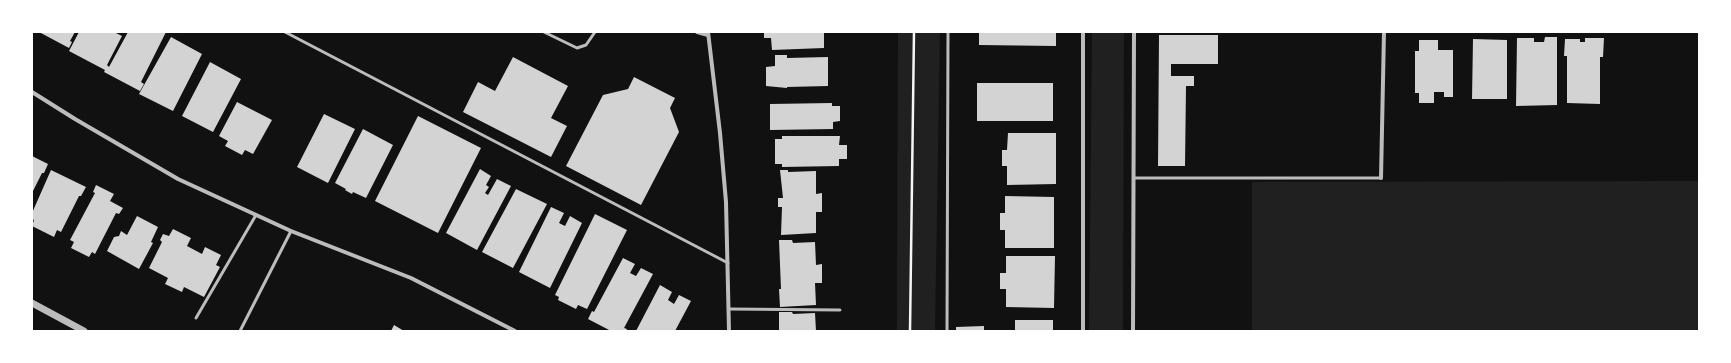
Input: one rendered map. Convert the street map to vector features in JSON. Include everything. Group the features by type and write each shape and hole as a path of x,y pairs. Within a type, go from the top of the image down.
{"street":[{"path":"697,32 708,34 720,133 726,202 728,331"},
{"path":"1083,32 1083,331"},
{"path":"1133,331 1134,32"},
{"path":"1381,178 1384,32"},
{"path":"32,92 75,119 178,178 291,231 411,278 515,331"},
{"path":"32,304 84,331"}],"lane":[{"path":"286,32 728,263"},
{"path":"544,32 577,48 586,45 595,32"},
{"path":"947,331 948,32"},
{"path":"1134,178 1381,178"},
{"path":"196,318 256,215"},
{"path":"240,331 291,231"},
{"path":"728,309 840,310"}],"path":[{"path":"910,331 914,32"}],"shaded area":[{"path":"898,32 940,32 935,331 897,331"},
{"path":"1092,32 1124,32 1123,331 1089,331"},
{"path":"1699,181 1699,331 1252,331 1252,182"}],"building":[{"path":"39,32 75,32 70,41 72,42 69,48"},
{"path":"79,32 114,32 122,36 107,65 109,67 128,32 166,32 141,82 144,84 140,91 69,51"},
{"path":"764,32 824,32 824,48 772,50 771,38 764,38"},
{"path":"979,32 1056,32 1056,46 979,45"},
{"path":"1159,35 1218,35 1218,64 1171,64 1171,76 1194,76 1194,86 1186,86 1185,166 1158,166"},
{"path":"171,37 202,54 173,111 139,94"},
{"path":"1545,37 1557,37 1557,105 1516,106 1517,38 1534,38 1534,42 1544,42"},
{"path":"1585,38 1604,38 1603,57 1600,57 1600,104 1567,103 1567,56 1564,56 1565,39 1580,39 1580,42 1585,42"},
{"path":"1473,39 1507,40 1507,99 1472,99"},
{"path":"1419,40 1438,40 1438,50 1453,50 1453,97 1444,97 1444,92 1434,92 1434,103 1419,103 1419,93 1415,93 1415,51 1419,51"},
{"path":"775,55 787,55 787,58 828,57 828,86 787,88 766,86 766,67 775,66"},
{"path":"513,57 568,86 551,118 567,126 551,157 463,112 478,82 495,91"},
{"path":"210,62 241,79 213,132 182,116"},
{"path":"634,77 675,98 670,108 679,132 641,205 566,166 603,95 628,89"},
{"path":"977,83 1053,83 1053,121 977,121"},
{"path":"237,102 272,120 253,154 245,150 242,155 225,146 228,141 219,136"},
{"path":"832,103 832,106 840,106 840,121 833,122 833,129 770,130 770,104"},
{"path":"324,114 355,129 328,183 297,167"},
{"path":"418,116 481,148 438,233 375,201"},
{"path":"363,129 393,145 366,198 353,192 352,194 335,183"},
{"path":"1008,133 1056,133 1056,184 1007,185 1007,166 1002,166 1002,150 1007,150"},
{"path":"782,136 840,136 839,145 847,145 847,159 839,159 839,166 782,167 782,164 775,164 775,139 782,139"},
{"path":"32,156 48,164 32,193"},
{"path":"480,169 491,176 486,185 489,187 485,193 488,195 497,179 511,186 477,250 446,233"},
{"path":"51,170 86,187 81,196 79,196 61,232 57,230 54,237 32,226 34,220 32,219 32,213"},
{"path":"780,170 788,170 788,172 816,171 816,194 822,193 822,212 816,212 816,233 781,235 782,207 778,207 778,198 783,198"},
{"path":"96,185 114,194 110,201 123,208 119,214 116,213 95,254 92,252 89,257 71,248 74,242 70,240 95,193 93,192"},
{"path":"516,189 547,204 513,268 482,252"},
{"path":"1005,196 1054,197 1054,248 1005,248 1005,230 1000,230 1000,213 1005,213"},
{"path":"551,207 564,213 559,223 565,226 570,216 582,223 550,288 519,272"},
{"path":"595,214 627,230 587,309 578,305 576,309 558,300 559,297 555,295"},
{"path":"137,216 158,227 151,242 153,243 139,269 107,251 114,237 119,236 121,231 127,235"},
{"path":"173,229 191,238 187,246 202,254 205,247 221,255 216,265 220,267 204,297 184,287 182,292 165,284 168,278 149,268 162,242 160,240 163,234 169,236"},
{"path":"779,240 792,240 793,243 815,242 816,265 822,264 822,283 815,283 816,305 780,307 779,289 781,289"},
{"path":"1006,256 1055,256 1054,308 1006,307 1006,289 1000,289 1000,273 1006,273"},
{"path":"623,258 635,264 630,273 636,276 641,268 653,274 624,328 627,329 626,331 611,331 588,319 592,311 594,312"},
{"path":"660,285 672,292 668,300 674,304 679,295 691,301 675,331 636,331"},
{"path":"779,312 792,312 793,314 815,313 816,331 779,330"},
{"path":"1015,320 1053,320 1053,331 1015,331"},
{"path":"394,325 404,331 391,331"},
{"path":"984,326 984,331 956,331 956,327"}]}
